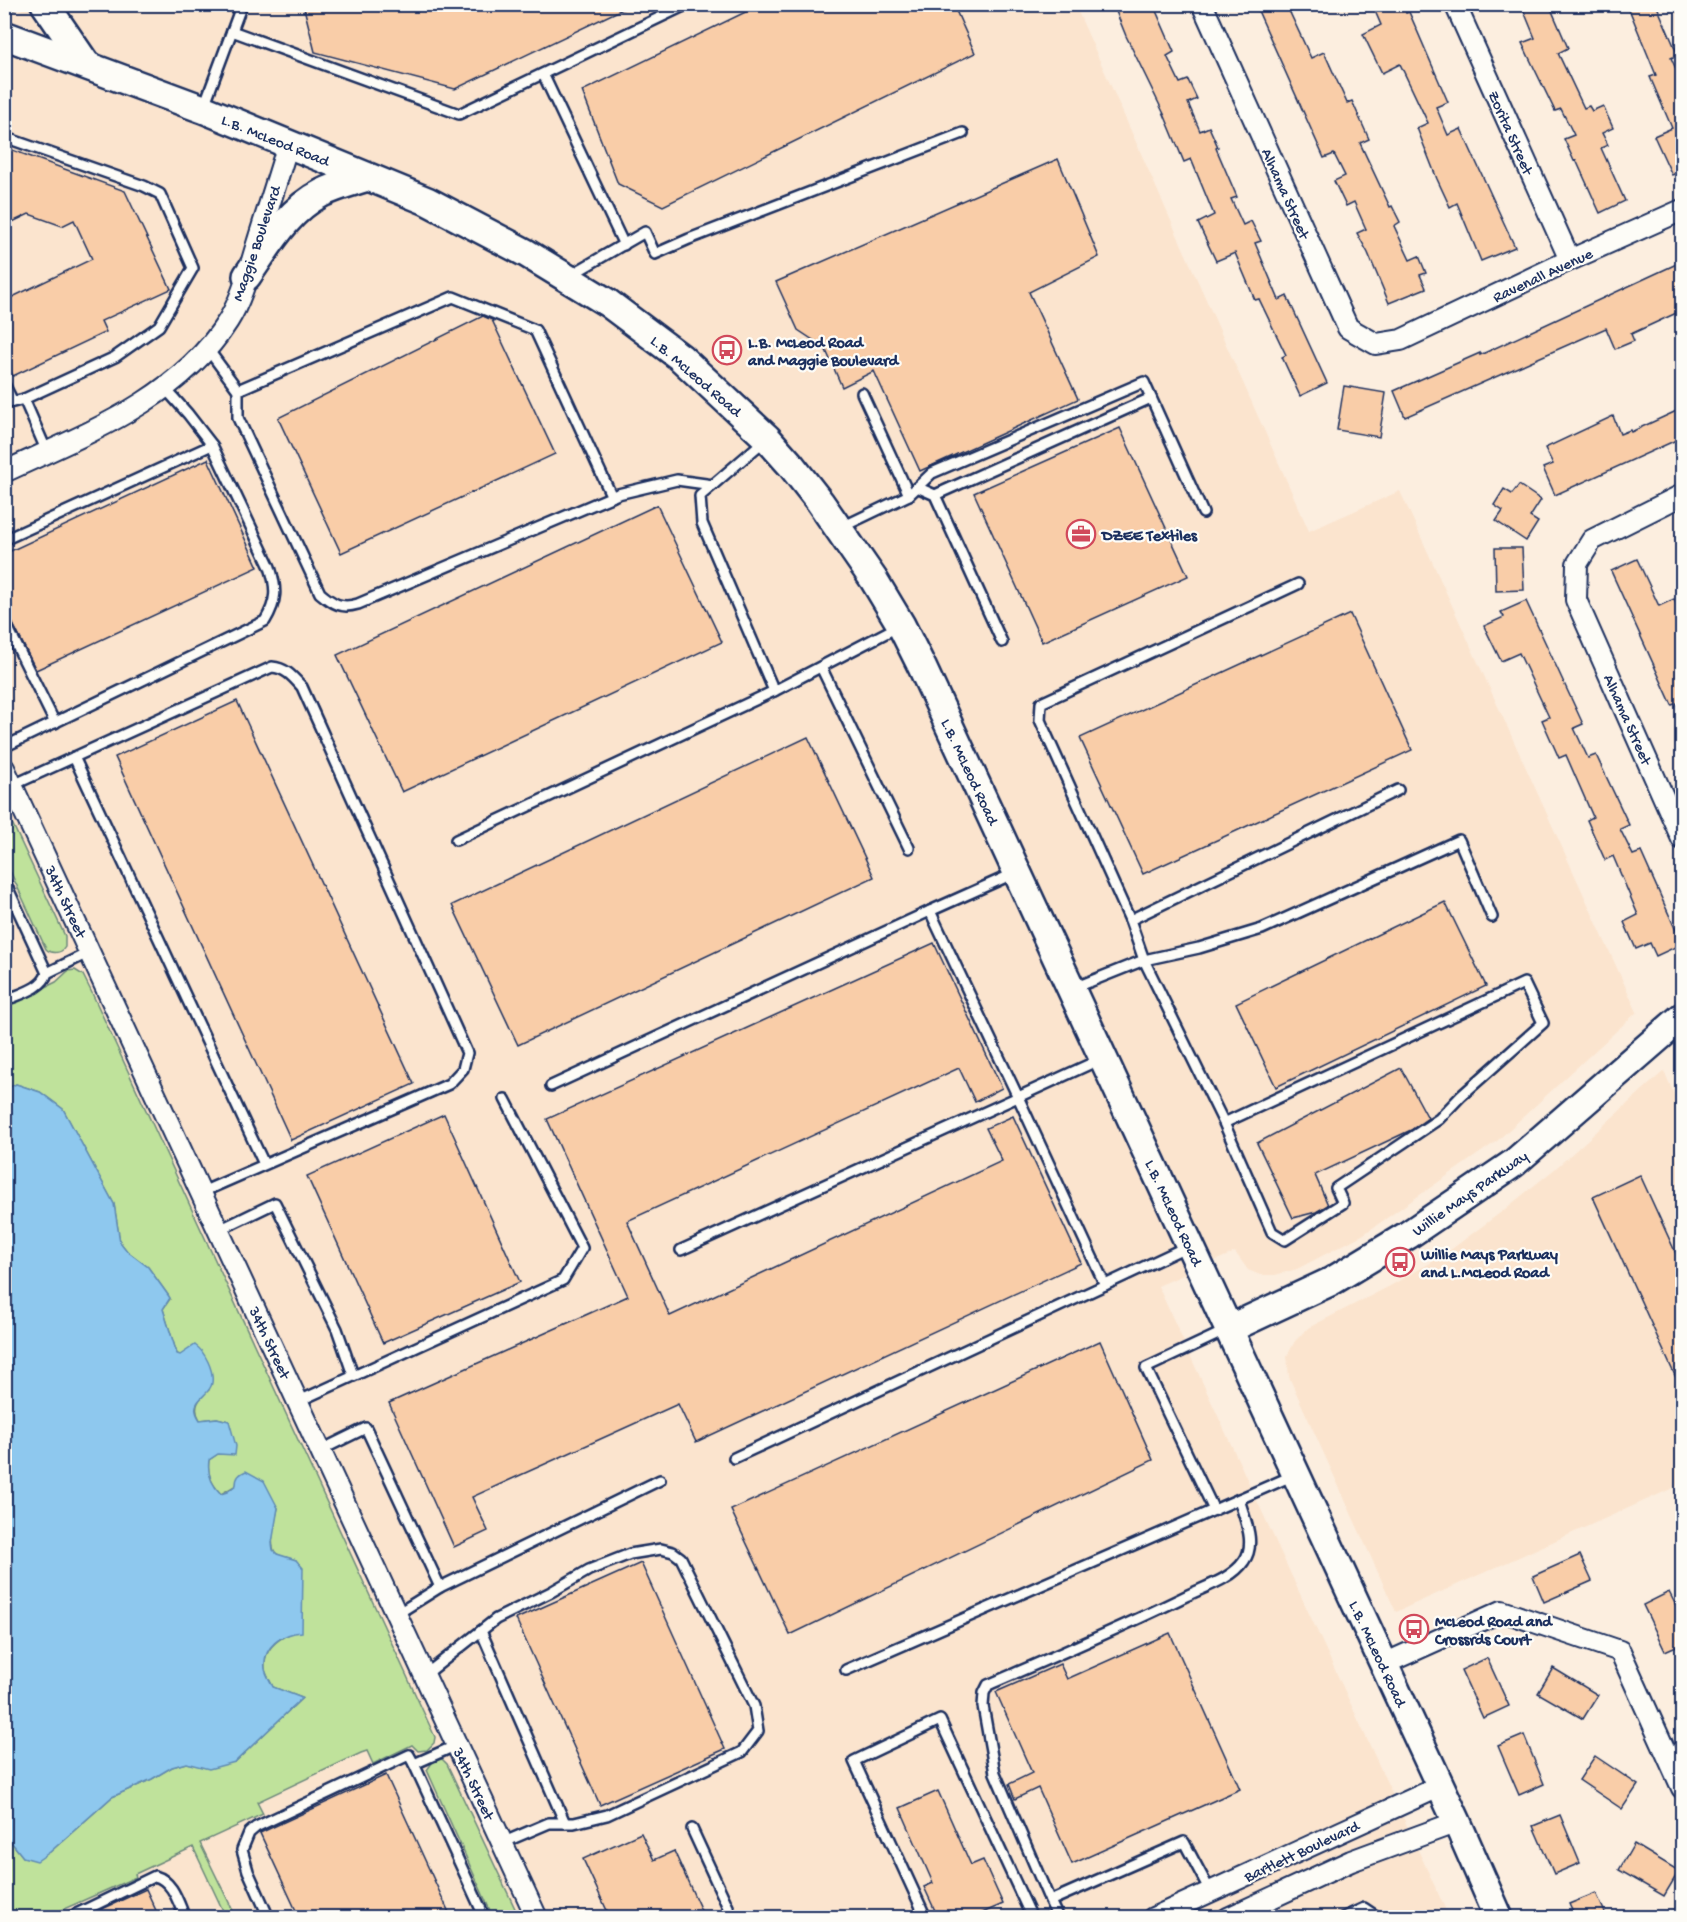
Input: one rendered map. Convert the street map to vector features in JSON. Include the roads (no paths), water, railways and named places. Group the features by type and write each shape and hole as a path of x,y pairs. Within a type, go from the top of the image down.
{"street":[{"path":"45,4 86,64"},
{"name":"Alhama Street","path":"1202,4 1348,328 1376,344 1401,340"},
{"name":"Zorita Street","path":"1455,4 1570,260"},
{"name":"L.B. McLeod Road","path":"4,35 202,109 427,201 567,277 608,303 680,357 767,438 820,502 874,580 901,625 1441,1786 1499,1917"},
{"name":"Maggie Boulevard","path":"4,472 111,423 164,387 198,359 228,320 247,276 288,144"},
{"path":"247,276 279,230 302,206 322,193 367,177"},
{"name":"Ravenall Avenue","path":"1401,340 1570,260 1683,210"},
{"name":"Alhama Street","path":"1683,495 1592,540 1577,564 1576,600 1683,839"},
{"name":"34th Street","path":"10,787 90,952 537,1917"},
{"name":"Willie Mays Parkway","path":"1229,1329 1332,1281 1408,1235 1514,1163 1683,1017"},
{"path":"1384,1664 1502,1611 1620,1651 1683,1788"},
{"name":"Bartlett Boulevard","path":"1157,1916 1441,1786"},
{"name":"Bartlett Boulevard","path":"1232,1917 1351,1862 1457,1822"}],"lane":[{"path":"202,109 242,4"},
{"path":"232,31 459,114 688,4"},
{"path":"543,74 624,245"},
{"path":"567,277 645,232 655,254 690,238 963,133"},
{"path":"4,137 144,186 160,194 193,268 159,326 116,357 13,402 4,384"},
{"path":"238,390 453,297 535,330 612,497"},
{"path":"207,348 238,390 238,418 320,593 340,607 358,604 612,497 677,480 713,485"},
{"path":"838,529 909,495 932,473 1144,382 1203,513"},
{"path":"4,747 265,621 273,608 275,582 270,567 212,445 164,387"},
{"path":"862,393 909,495"},
{"path":"935,495 1151,398"},
{"path":"24,399 47,452"},
{"path":"767,438 700,496 702,523 774,691"},
{"path":"4,540 212,445"},
{"path":"917,487 935,495 1002,642"},
{"path":"1224,1124 1524,983 1543,1023 1461,1096 1439,1119 1336,1188 1344,1203 1285,1240 1272,1232 1224,1124 1144,960 1130,920 1040,720 1041,703 1298,584"},
{"path":"4,620 55,723"},
{"path":"456,840 774,691 901,625"},
{"path":"10,787 272,667 289,672 303,687 467,1053 463,1069 449,1084 201,1192"},
{"path":"821,667 909,848"},
{"path":"74,757 264,1164"},
{"path":"1130,920 1398,790"},
{"path":"1071,988 1144,960 1198,948 1262,929 1459,840 1492,917"},
{"path":"551,1086 1017,872"},
{"path":"4,880 47,973"},
{"path":"930,911 1105,1285"},
{"path":"4,1000 37,986 47,973 90,952"},
{"path":"681,1250 1104,1058"},
{"path":"298,1401 563,1280 582,1248 506,1099"},
{"path":"219,1230 274,1203 305,1260 337,1329 353,1375"},
{"path":"734,1458 1190,1245"},
{"path":"1214,1510 1146,1368 1229,1329"},
{"path":"321,1450 366,1428 440,1587"},
{"path":"846,1670 1296,1474"},
{"path":"397,1614 440,1587 660,1480"},
{"path":"1058,1917 994,1773 982,1706 984,1692 988,1685 1125,1625 1224,1578 1239,1568 1246,1559 1250,1533 1239,1499"},
{"path":"425,1675 496,1620 589,1570 630,1554 661,1549 673,1552 681,1558 754,1706 758,1731 742,1752 607,1815 574,1823 549,1823 502,1843"},
{"path":"481,1631 565,1823"},
{"path":"926,1917 854,1761 940,1720 1032,1917"},
{"path":"414,1764 457,1744"},
{"path":"269,1917 248,1871 242,1850 249,1833 256,1827 410,1755 484,1917"},
{"path":"692,1829 733,1917"},
{"path":"1050,1901 1185,1842 1210,1892"},
{"path":"68,1917 156,1876 169,1883 185,1917"},
{"path":"1342,1917 1364,1908 1379,1917"}],"water":[{"path":"16,1084 40,1092 63,1109 114,1204 120,1242 127,1251 148,1267 170,1298 163,1309 177,1354 180,1355 195,1345 208,1362 212,1373 212,1383 197,1403 196,1413 200,1420 217,1418 229,1421 236,1446 235,1455 218,1454 209,1460 209,1474 212,1483 221,1494 236,1485 238,1476 246,1471 264,1481 278,1508 272,1543 273,1550 277,1554 296,1560 303,1568 302,1632 281,1638 270,1648 265,1661 266,1671 273,1687 302,1698 235,1762 209,1769 186,1763 172,1767 112,1797 37,1861 23,1857 4,1833 4,1090"}],"place":[{"name":"L.B. McLeod Road and Maggie Boulevard","path":"727,350"},
{"name":"DZEE Textiles","path":"1081,534"},
{"name":"Willie Mays Parkway and L.McLeod Road","path":"1400,1262"},
{"name":"McLeod Road and Crossrds Court","path":"1414,1629"}]}
